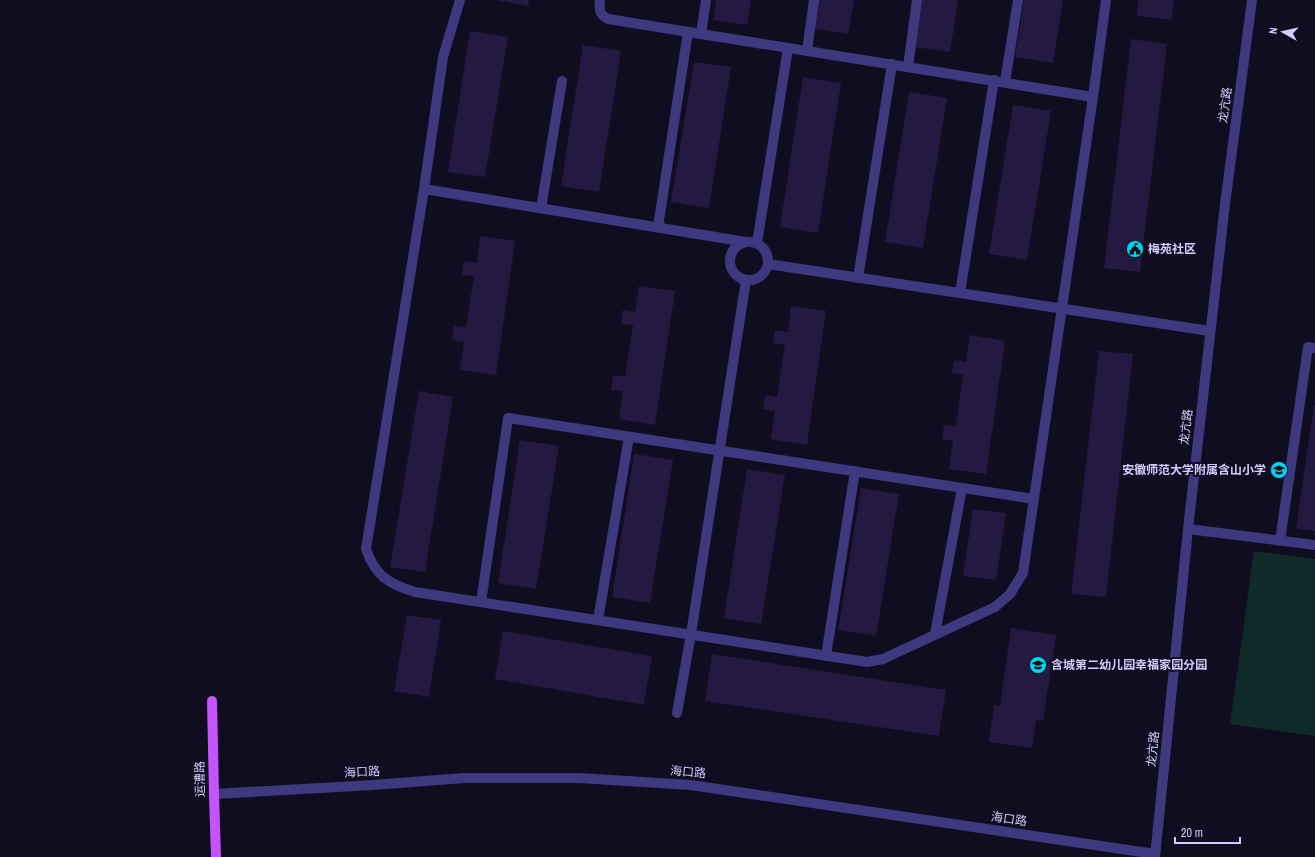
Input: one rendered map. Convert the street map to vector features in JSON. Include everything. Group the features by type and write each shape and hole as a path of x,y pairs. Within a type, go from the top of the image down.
{"main road":[{"name":"运漕路","path":"212,700 216,857"}],"street":[{"path":"460,0 443,58 424,189 366,549 371,563 380,574 390,582 415,592 866,662 883,659 995,607 1010,594 1023,573 1106,0"},
{"path":"600,0 600,14 608,19 1093,97"},
{"path":"701,34 706,0"},
{"path":"807,51 814,0"},
{"path":"908,67 917,0"},
{"path":"1005,82 1018,0"},
{"name":"龙亢路","path":"1155,855 1188,528 1210,331 1252,0"},
{"path":"658,227 688,32"},
{"path":"757,243 788,48"},
{"path":"858,278 892,64"},
{"path":"960,293 994,80"},
{"path":"541,208 562,81"},
{"path":"424,189 746,242"},
{"path":"751,241 757,243 766,252 768,264 763,275 758,278 746,280 735,275 731,270 729,258 735,247 739,244 751,241"},
{"path":"768,264 1210,331"},
{"path":"677,713 691,634 746,280"},
{"path":"1280,541 1308,347 1315,348"},
{"path":"481,602 508,418 1034,499"},
{"path":"598,620 628,436"},
{"path":"826,656 855,471"},
{"path":"935,634 962,488"},
{"path":"1188,528 1315,545"},
{"name":"海口路","path":"214,794 464,778 580,778 691,785 1155,855"}],"green space":[{"path":"1254,551 1315,559 1315,736 1230,724"}],"building":[{"path":"497,0 529,0 528,6"},
{"path":"716,0 751,0 747,25 713,20"},
{"path":"815,0 854,0 848,34 811,28"},
{"path":"921,0 958,0 950,52 914,47"},
{"path":"1024,0 1063,0 1053,63 1015,57"},
{"path":"1138,0 1174,0 1172,20 1137,16"},
{"path":"470,31 508,37 485,177 448,172"},
{"path":"1131,39 1167,44 1140,272 1104,268"},
{"path":"583,45 621,51 599,192 561,186"},
{"path":"694,62 731,67 709,208 671,202"},
{"path":"803,77 841,83 818,233 780,227"},
{"path":"909,92 947,98 923,248 885,242"},
{"path":"1013,105 1051,111 1027,260 989,254"},
{"path":"480,236 515,241 496,375 460,370 464,342 452,340 454,326 466,327 474,276 462,275 464,261 477,263"},
{"path":"639,286 675,291 655,425 619,419 623,391 611,390 613,375 625,377 633,325 621,324 623,310 635,312"},
{"path":"791,306 826,311 807,445 771,439 775,411 763,409 765,395 777,397 785,345 773,343 775,330 788,332"},
{"path":"970,335 1005,341 986,474 949,469 953,441 942,439 944,425 956,426 963,375 952,373 954,360 966,362"},
{"path":"1099,351 1133,354 1106,597 1071,594"},
{"path":"419,391 453,397 425,572 390,567"},
{"path":"1315,405 1315,531 1296,528"},
{"path":"520,440 559,446 536,589 498,583"},
{"path":"634,454 673,460 650,603 612,597"},
{"path":"747,469 785,475 761,624 724,618"},
{"path":"861,488 899,494 876,636 838,630"},
{"path":"973,509 1006,513 996,580 963,576"},
{"path":"407,615 441,620 429,697 394,691"},
{"path":"1011,628 1056,635 1043,721 1036,720 1032,748 989,742 994,705 1000,706"},
{"path":"503,631 652,656 644,705 495,679"},
{"path":"712,654 946,690 939,736 705,701"}],"place":[{"name":"梅苑社区","path":"1135,249"},
{"name":"安徽师范大学附属含山小学","path":"1279,470"},
{"name":"含城第二幼儿园幸福家园分园","path":"1038,665"}]}
